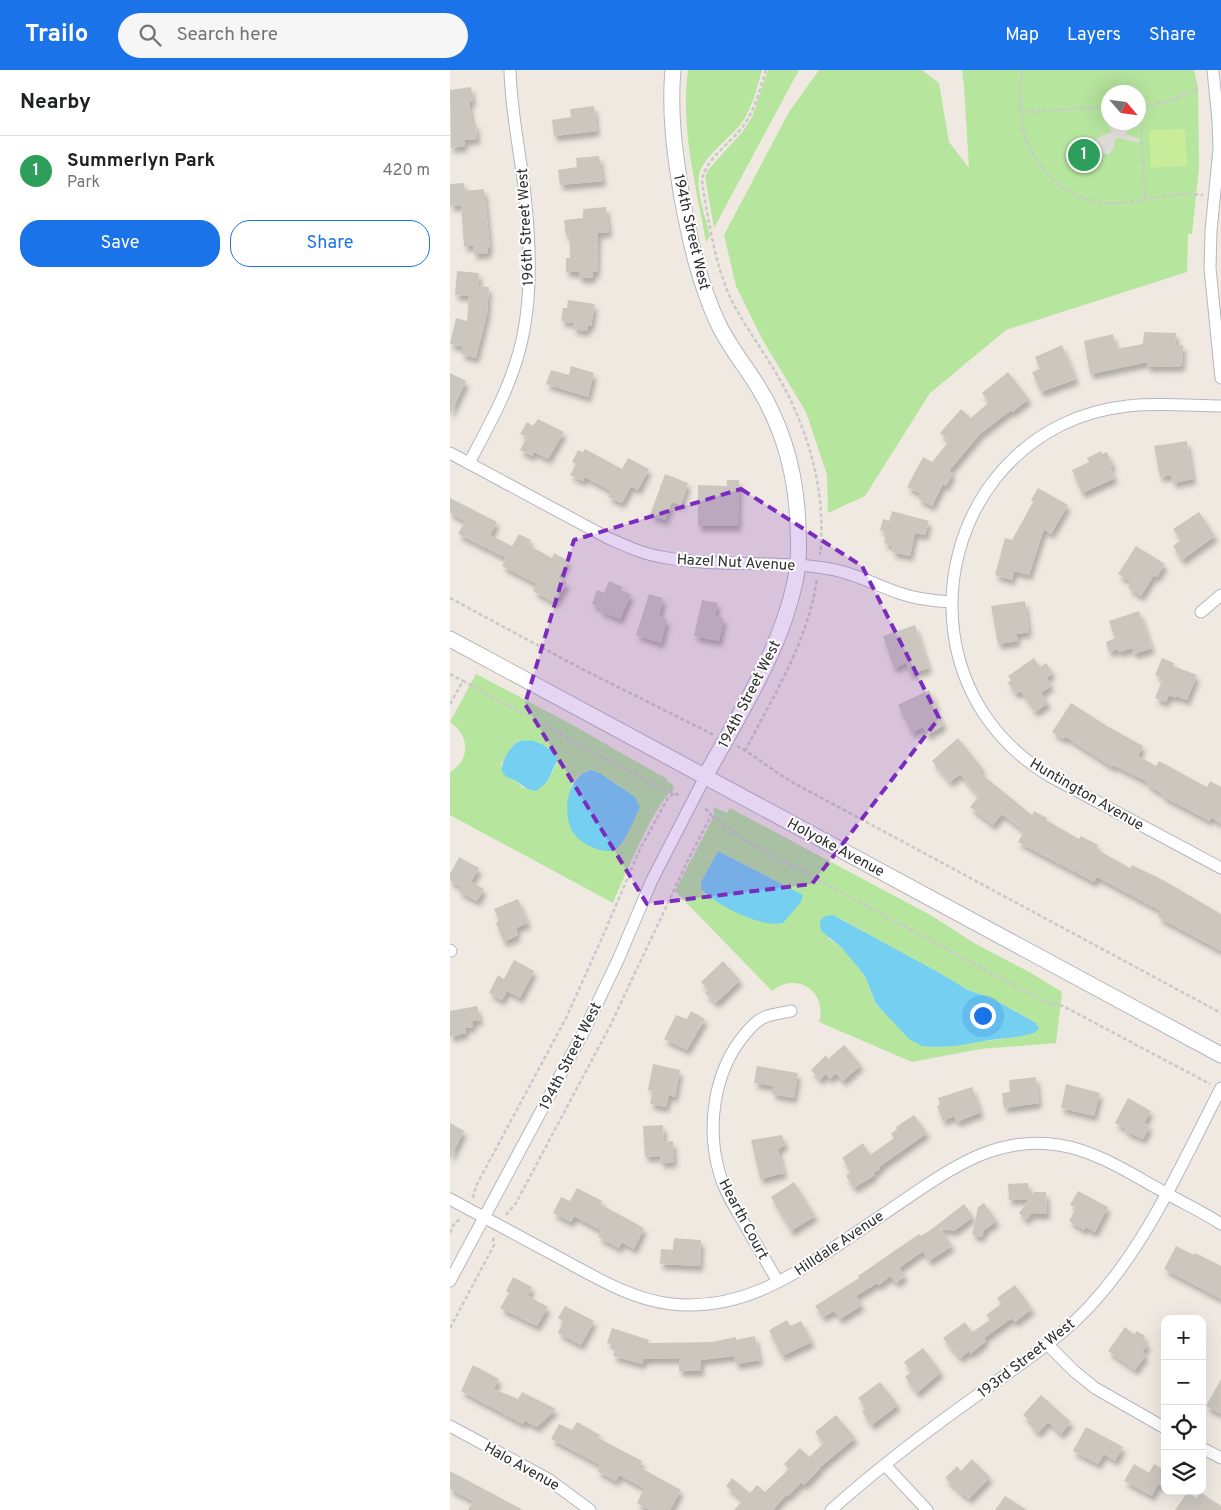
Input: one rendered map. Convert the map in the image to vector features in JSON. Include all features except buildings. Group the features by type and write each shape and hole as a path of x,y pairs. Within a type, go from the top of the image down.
{"street":[{"name":"196th Street West","path":"469,463 506,389 519,352 529,296 530,261 526,206 511,96 510,70"},
{"name":"194th Street West","path":"450,1281 583,1033 618,960 652,880 775,645 786,618 796,581 798,565 798,515 795,479 783,436 766,399 718,324 698,271 679,178 672,123 673,70"},
{"path":"1213,70 1219,103 1218,162 1211,231 1210,268 1221,378"},
{"name":"Huntington Avenue","path":"1221,406 1148,404 1113,407 1070,421 1034,442 1015,457 1000,473 985,492 973,513 957,556 951,602 955,644 966,679 984,714 1011,747 1026,761 1053,778 1221,868"},
{"name":"Hazel Nut Avenue","path":"450,453 608,538 635,550 682,561 798,565 844,571 898,593 917,598 951,602"},
{"path":"1201,612 1221,595"},
{"name":"Holyoke Avenue","path":"450,639 1221,1055"},
{"name":"Hearth Court","path":"778,1282 723,1182 714,1149 714,1114 722,1078 730,1058 741,1039 756,1022 764,1017 791,1011"},
{"name":"193rd Street West","path":"831,1510 946,1418 1048,1345 1063,1333 1087,1308 1114,1278 1136,1247 1221,1088"},
{"name":"Hilldale Avenue","path":"450,1199 611,1285 660,1302 687,1304 725,1302 757,1293 813,1262 957,1164 995,1149 1030,1143 1070,1147 1104,1160 1221,1224"},
{"path":"1048,1345 1074,1371 1095,1388 1161,1426"},
{"name":"Halo Avenue","path":"450,1426 548,1478 590,1510"},
{"path":"1206,1450 1221,1458"},
{"path":"885,1465 927,1510"}],"path":[{"path":"702,174 743,126 750,115 766,70"},
{"path":"1022,70 1020,98 1025,134 1039,164 1058,184 1078,196 1100,203 1119,203 1177,194 1196,194"},
{"path":"1146,106 1173,100 1198,88"},
{"path":"1022,112 1101,107"},
{"path":"1140,130 1145,198"},
{"path":"450,598 580,668 748,752 770,770 1221,1013"},
{"path":"450,674 652,784 674,793 668,798 640,848 566,1018 476,1186 475,1194 460,1221 454,1224 450,1232"},
{"path":"450,704 463,681"},
{"path":"709,811 711,816 757,847 1043,1001 1063,1006 1075,1012 1205,1083"},
{"path":"450,1328 494,1245 494,1240 500,1226 516,1203 591,1064 711,816"}],"highlighted area":[{"path":"741,489 862,566 939,718 812,884 647,904 525,704 574,540"}],"green space":[{"path":"688,70 762,70 754,98 745,118 705,162 699,175 700,197 710,236 706,242 690,156 686,113"},
{"path":"768,70 799,70 714,228 705,177 708,170 743,131 752,117"},
{"path":"819,70 922,70 939,83 949,142 969,168 962,70 1194,70 1198,88 1199,167 1192,234 1188,234 1187,272 1006,330 930,393 865,496 828,513 827,475 806,412 761,337 736,286 724,235 789,112"},
{"path":"1185,129 1187,166 1151,168 1149,130"},
{"path":"476,674 569,723 667,779 673,785 674,789 658,808 649,824 613,903 450,815 450,772 462,761 465,747 461,734 450,722","holes":["531,740 550,748 555,753 556,765 547,782 523,788 517,782 504,775 501,764 512,747 519,741","591,770 600,773 620,786 626,835 622,844 573,833 569,815 571,787 576,779"]},
{"path":"713,807 727,813 730,808 932,916 974,943 1031,973 1062,992 1056,1043 980,1049 912,1062 819,1022 821,1011 819,1001 808,987 791,983 781,985 772,991 675,891 714,816","holes":["718,851 803,895 783,922 728,907 701,889 701,882","841,919 968,990 993,999 1036,1023 1017,1037 936,1047 876,1005 865,976 841,947 828,938"]}],"shaded area":[{"path":"1129,130 1125,134 1139,139 1139,143 1118,138 1115,140 1114,148 1109,154 1098,151 1096,149 1096,140 1111,131"}],"water":[{"path":"531,740 550,749 558,759 547,782 536,791 528,789 507,777 502,769 506,755 516,743"},
{"path":"591,770 600,773 635,797 640,807 626,836 619,847 613,851 600,850 584,843 574,834 569,823 567,804 572,787 576,779"},
{"path":"718,851 803,895 801,902 783,923 773,924 751,919 717,902 701,889 701,882"},
{"path":"833,915 968,990 993,999 1036,1023 1039,1029 1034,1033 1017,1037 955,1046 922,1046 909,1039 876,1004 865,976 841,947 821,931 820,921 825,916"}],"place":[{"name":"Summerlyn Park","path":"1084,155"}]}
